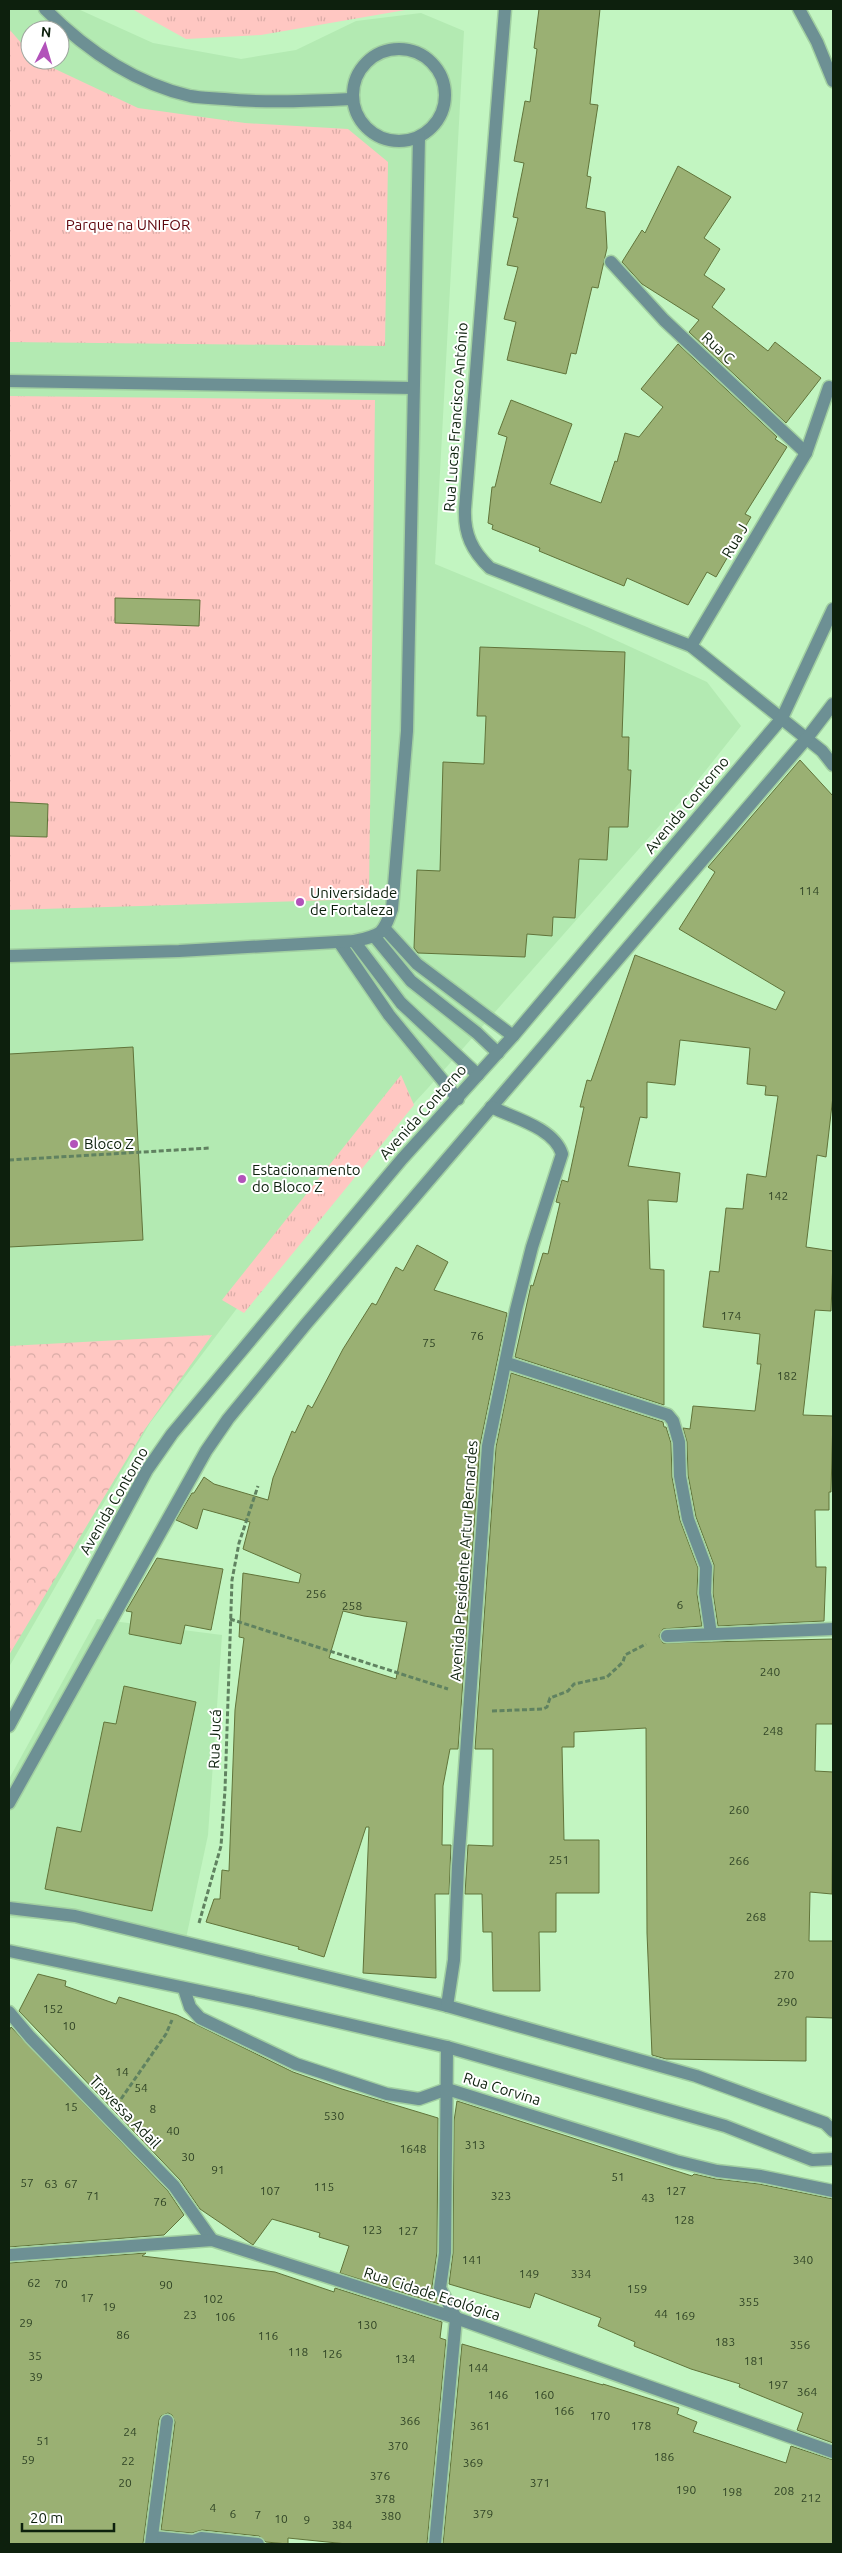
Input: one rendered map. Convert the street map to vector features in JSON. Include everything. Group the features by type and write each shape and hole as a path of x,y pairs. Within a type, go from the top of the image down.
{"street":[{"path":"45,9 80,40 108,61 148,82 190,96 282,103 352,99"},
{"name":"Rua Lucas Francisco Antônio","path":"505,9 465,509 464,526 468,540 480,559 490,568 691,646 807,738 822,751 833,766"},
{"path":"799,9 833,81"},
{"path":"397,49 412,52 426,58 438,70 444,84 445,100 441,115 432,128 419,137 404,141 389,140 375,135 364,125 356,113 352,99 354,84 360,70 369,60 382,52 397,49"},
{"path":"9,956 179,951 354,941 374,936 385,929 392,909 407,731 419,137"},
{"name":"Rua C","path":"610,262 664,320 806,453"},
{"path":"9,381 413,388"},
{"name":"Rua J","path":"691,646 806,453 829,387"},
{"name":"Avenida Contorno","path":"9,1726 147,1470 172,1434 396,1167 513,1036 782,718 833,609"},
{"path":"9,1803 149,1550 217,1435 306,1324 807,738 833,704"},
{"path":"385,929 417,964 513,1036"},
{"path":"374,936 411,981 477,1033 498,1053"},
{"path":"354,941 400,1002 478,1075"},
{"path":"339,942 389,1015 458,1099"},
{"name":"Avenida Presidente Artur Bernardes","path":"447,2006 454,1960 488,1446 516,1310 532,1247 562,1154 560,1147 548,1135 491,1107"},
{"path":"506,1363 607,1394 668,1416 673,1421 678,1442 680,1476 688,1519 706,1566 705,1593 711,1634"},
{"path":"667,1636 833,1630"},
{"path":"9,1908 75,1916 447,2006 696,2076 825,2124 833,2131"},
{"path":"9,1951 256,2003 447,2047 725,2126 812,2160 833,2159"},
{"name":"Rua Corvina","path":"185,1992 190,2007 200,2018 296,2064 387,2094 419,2099 447,2089 676,2161 717,2171 760,2176 833,2191"},
{"name":"Travessa Adail","path":"9,2012 30,2037 174,2186 212,2240"},
{"path":"435,2544 456,2318 440,2288 445,2253 447,2047"},
{"name":"Rua Cidade Ecológica","path":"9,2255 212,2240 456,2318 833,2452"},
{"path":"167,2420 152,2541 192,2541 201,2538 258,2544"}],"path":[{"path":"9,1160 210,1148"},
{"name":"Rua Jucá","path":"193,1944 221,1846 225,1790 232,1580 239,1543 258,1486"},
{"path":"230,1619 470,1696"},
{"path":"469,1712 544,1709 547,1707 550,1698 568,1691 574,1684 607,1677 623,1662 628,1653 667,1636"},
{"path":"109,2118 150,2053 166,2034 185,1992"}],"shaded area":[{"name":"Universidade de Fortaleza","path":"9,9 78,9 153,43 241,59 296,50 356,21 421,13 464,31 435,564 587,627 707,682 741,726 683,799 428,1088 298,1228 150,1423 9,1667"},
{"path":"97,1619 222,1635 208,1835 185,1943 101,1921 9,1918 9,1779"}],"green space":[{"path":"132,9 411,9 261,35 186,39"},
{"name":"Parque na UNIFOR","path":"9,29 20,42 20,70 57,70 138,108 245,123 348,129 388,162 385,346 9,342"},
{"path":"9,396 375,400 369,899 9,910"},
{"path":"401,1075 414,1105 244,1313 222,1300"},
{"path":"212,1335 145,1429 9,1655 9,1346"}],"building":[{"path":"539,9 600,9 590,104 598,105 587,176 591,177 586,208 605,212 607,248 598,288 592,287 576,354 571,353 566,374 507,360 516,322 504,319 518,267 507,265 518,218 513,217 524,163 514,161 525,101 530,102 537,49 534,48"},
{"path":"678,166 731,197 704,238 720,249 704,275 725,289 712,307 768,351 775,342 821,378 786,423 689,332 699,320 642,284 622,262 642,230 645,233"},
{"path":"678,344 777,437 775,439 787,447 745,514 751,517 716,577 707,572 688,605 627,578 624,586 539,551 540,548 492,529 493,525 488,523 492,487 495,487 507,437 498,434 511,400 572,424 550,484 601,503 615,461 617,462 625,433 639,437 663,407 641,389"},
{"path":"115,598 200,600 199,626 115,623"},
{"path":"480,647 625,652 622,737 629,737 628,770 631,770 628,827 609,827 607,860 579,859 575,918 553,917 552,936 527,934 525,957 418,953 414,948 417,870 440,871 443,762 484,764 486,716 477,716"},
{"path":"800,760 833,796 833,1096 826,1157 817,1155 806,1247 833,1251 831,1311 815,1310 803,1415 833,1416 829,1510 815,1510 816,1567 826,1567 824,1621 718,1626 713,1593 714,1565 696,1517 688,1475 687,1442 683,1428 690,1429 693,1406 755,1411 761,1364 757,1364 760,1334 703,1327 710,1271 719,1272 726,1208 743,1209 747,1174 766,1177 778,1096 765,1095 766,1086 747,1084 750,1048 680,1040 675,1085 647,1082 647,1118 640,1117 628,1166 680,1173 677,1202 648,1200 650,1269 664,1270 664,1405 515,1357 531,1285 533,1286 543,1253 548,1254 560,1203 556,1202 562,1180 568,1182 584,1107 580,1107 587,1080 591,1081 635,955 776,1010 785,992 679,929 715,872 708,867"},
{"path":"9,802 48,804 47,837 9,836"},
{"name":"Bloco Z","path":"133,1047 143,1240 9,1247 9,1054"},
{"path":"417,1245 448,1262 434,1290 507,1313 480,1445 458,1749 450,1749 443,1786 442,1845 451,1845 449,1894 435,1894 436,1978 363,1973 369,1827 366,1827 324,1957 298,1949 299,1947 206,1922 214,1899 220,1899 222,1870 229,1871 235,1710 244,1638 239,1637 243,1573 299,1583 301,1574 243,1549 250,1522 203,1509 197,1529 176,1520 204,1477 214,1484 268,1500 273,1478 292,1431 295,1433 308,1405 312,1408 343,1349 372,1303 376,1305 396,1267 403,1271","holes":["343,1611 407,1622 396,1679 329,1658"]},
{"path":"511,1373 663,1422 664,1427 666,1427 671,1443 672,1477 680,1520 698,1568 697,1594 702,1626 663,1629 659,1636 663,1643 833,1639 833,1724 816,1724 815,1771 833,1772 832,1894 810,1892 809,1941 833,1941 833,2018 806,2017 806,2061 666,2059 652,2055 647,1933 646,1728 574,1732 574,1747 562,1747 564,1840 599,1840 599,1893 556,1893 556,1932 539,1932 540,1991 493,1991 492,1932 483,1932 482,1894 465,1894 468,1845 493,1846 493,1749 475,1749 496,1447"},
{"path":"157,1558 223,1569 211,1630 185,1625 181,1644 129,1634 132,1612 126,1611"},
{"path":"124,1686 196,1702 152,1911 45,1889 57,1827 81,1832 104,1722 116,1724"},
{"path":"38,1974 66,1981 65,1986 116,2004 119,1997 177,2015 293,2072 438,2118 437,2252 432,2287 439,2304 340,2273 349,2246 319,2237 320,2233 272,2219 253,2245 200,2209 180,2180 19,2011"},
{"path":"11,2027 168,2191 184,2215 164,2235 9,2247 9,2031"},
{"path":"457,2101 692,2176 694,2174 716,2179 759,2184 833,2199 833,2443 797,2430 803,2413 739,2387 740,2384 691,2369 634,2346 635,2342 598,2326 601,2318 535,2293 530,2308 449,2284 453,2253 454,2121"},
{"path":"146,2253 142,2256 275,2272 334,2292 335,2288 442,2322 440,2338 446,2340 427,2544 347,2544 288,2538 288,2544 266,2542 259,2536 202,2530 192,2533 161,2530 175,2422 172,2415 168,2413 161,2416 159,2420 143,2544 9,2544 9,2263"},
{"path":"462,2344 603,2384 679,2408 677,2414 697,2422 693,2432 786,2463 791,2446 833,2460 833,2544 443,2544"}],"place":[{"name":"Universidade de Fortaleza","path":"300,902"},
{"name":"Bloco Z","path":"74,1144"},
{"name":"Estacionamento do Bloco Z","path":"242,1179"}]}
